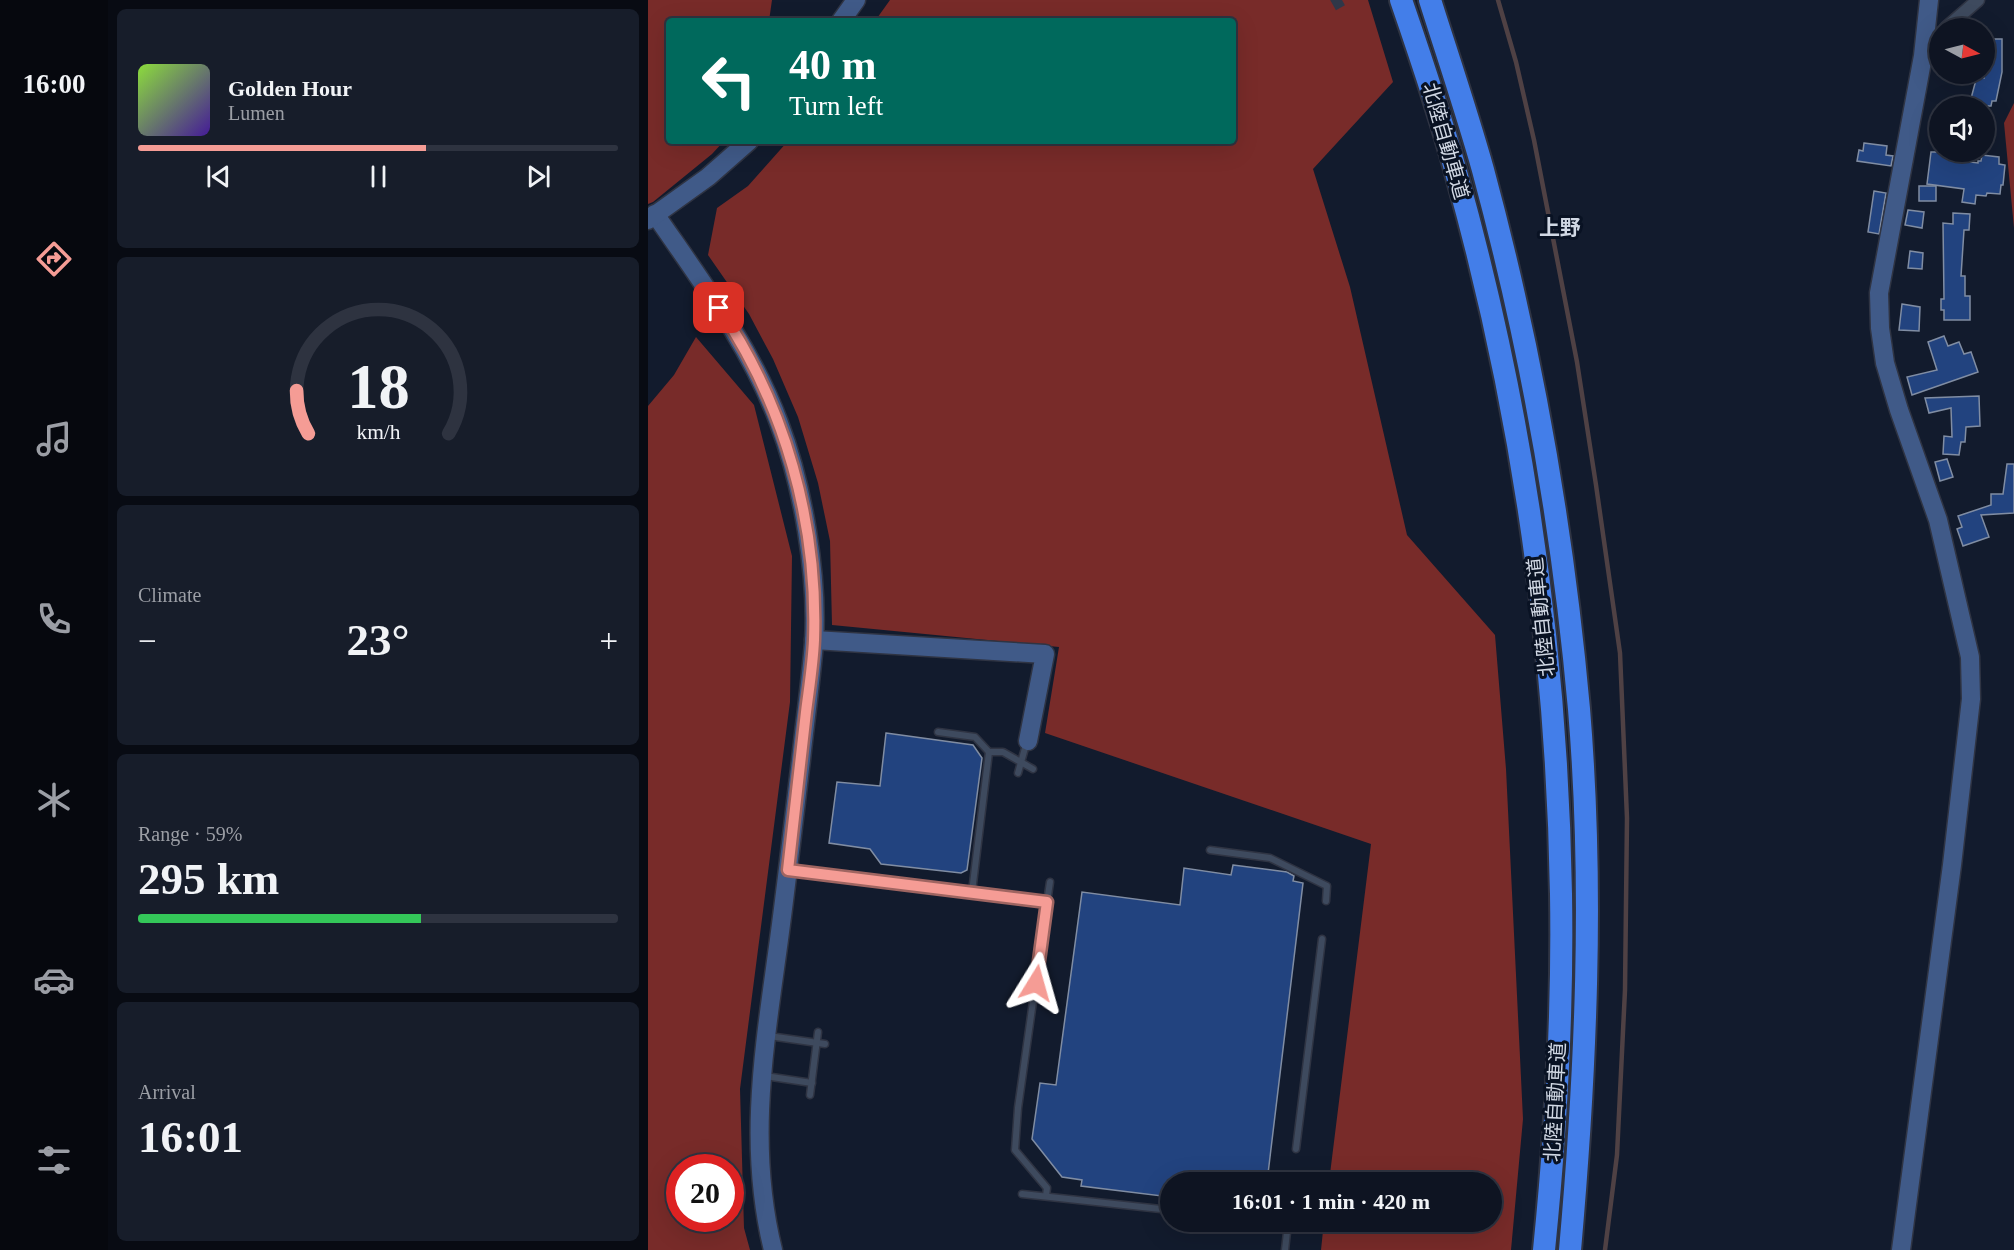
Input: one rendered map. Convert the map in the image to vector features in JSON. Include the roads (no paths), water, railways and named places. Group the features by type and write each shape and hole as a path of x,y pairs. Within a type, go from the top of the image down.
{"highway":[{"name":"北陸自動車道","path":"1401,0 1457,177 1502,361 1532,534 1543,620 1558,802 1561,894 1558,1068 1544,1250"},
{"name":"北陸自動車道","path":"1430,0 1483,170 1526,351 1544,444 1568,610 1579,709 1584,800 1587,983 1584,1069 1570,1250"},
{"path":"1435,0 1468,104 1483,170"}],"street":[{"path":"843,18 856,0"},
{"path":"1929,0 1931,18"},
{"path":"1957,18 1978,0"},
{"path":"1901,1250 1952,865 1971,699 1970,657 1938,520 1899,410 1885,363 1880,328 1879,293 1929,54"},
{"path":"746,144 708,177 652,217 731,327 759,376 779,422 793,466 805,519 812,580 814,640 788,870 761,1076 759,1124 761,1173 768,1230 773,1250"},
{"path":"814,640 1045,654 1028,741"}],"lane":[{"path":"938,732 975,737 989,752 1003,752 1033,769"},
{"path":"1018,772 1028,741"},
{"path":"972,892 989,752"},
{"path":"1210,850 1270,858 1327,885 1326,901"},
{"path":"788,870 1047,902"},
{"path":"1046,1196 1047,1188 1015,1150 1018,1108 1050,882"},
{"path":"1296,1149 1322,939"},
{"path":"810,1095 818,1032"},
{"path":"765,1036 825,1044"},
{"path":"761,1076 812,1083"},
{"path":"1022,1194 1160,1209"},
{"path":"1285,1250 1287,1232"}],"waterway":[{"path":"1498,0 1516,62 1534,140 1577,362 1620,653 1627,818 1625,990 1617,1155 1605,1250"}],"tunnel":[{"path":"1333,5 1342,0"}],"district":[{"name":"上野","path":"1560,228"}]}
